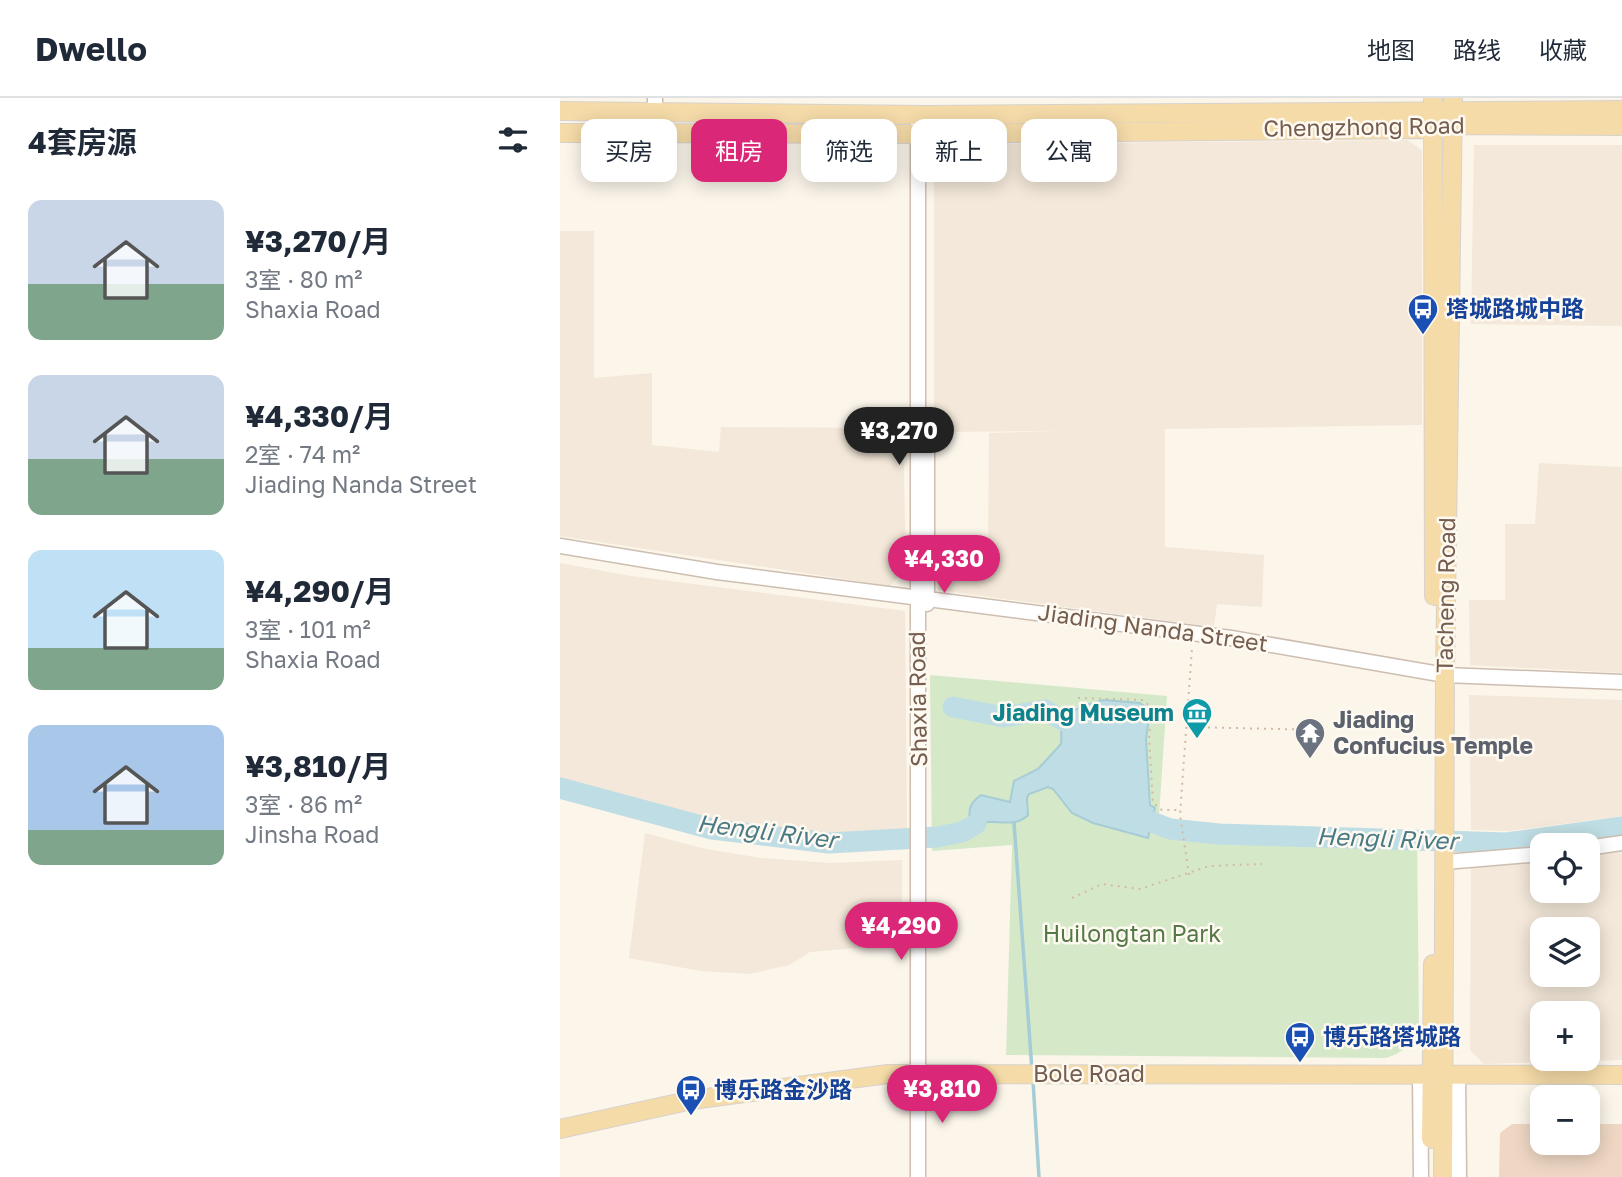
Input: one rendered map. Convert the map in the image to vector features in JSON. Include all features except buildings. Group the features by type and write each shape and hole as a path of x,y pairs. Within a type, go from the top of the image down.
{"main road":[{"name":"Chengzhong Road","path":"560,111 655,105 923,115 1442,111 1622,126"},
{"path":"1442,111 1622,110"},
{"name":"Chengzhong Road","path":"1007,133 1423,129 1442,111"},
{"name":"Tacheng Road","path":"1432,1177 1438,1075 1441,857 1442,111"},
{"name":"Chengzhong Road","path":"560,133 911,134"},
{"name":"Bole Road","path":"560,1129 692,1100 888,1074 1622,1075"},
{"name":"Tacheng Road","path":"1438,1075 1443,1177"}],"street":[{"name":"Shaxia Road","path":"923,115 923,119"},
{"name":"Shaxia Road","path":"921,182 921,1073"},
{"name":"Jiading Nanda Street","path":"560,546 717,572 922,596 1193,633 1440,674 1622,682"},
{"path":"918,1177 921,1073 922,596"},
{"path":"1600,846 1622,843"},
{"path":"1441,857 1530,854"},
{"path":"921,1073 926,1177"},
{"path":"1420,1177 1438,1075"},
{"path":"1438,1075 1459,1177"}],"path":[{"path":"1189,875 1180,815 1193,633"},
{"path":"1078,698 1143,700 1152,708 1149,738 1153,803 1162,810 1181,810"},
{"path":"1186,726 1324,730"},
{"path":"1072,898 1102,884 1140,889 1189,875 1209,866 1262,864"}],"shaded area":[{"path":"1407,140 1422,150 1422,425 1165,429 1165,547 1264,555 1262,607 1217,604 1214,627 938,590 938,545 988,545 989,433 1063,431 934,432 934,182 1007,182 1007,143 1021,143 1021,182 1117,182 1117,143"},
{"path":"1474,145 1622,145 1622,326 1471,324"},
{"path":"560,231 594,231 594,378 652,373 652,445 719,452 721,427 903,428 906,568 890,586 560,536"},
{"path":"1539,463 1622,467 1622,673 1470,665 1469,600 1505,600 1505,524 1535,524"},
{"path":"560,563 631,576 905,611 907,831 819,833 755,827 695,816 560,778"},
{"path":"1469,695 1622,700 1622,816 1509,831 1471,830"},
{"path":"645,833 701,848 761,858 830,863 902,860 902,944 810,952 789,965 749,974 701,971 629,958"},
{"path":"1622,850 1622,1060 1600,1061 1600,1001 1530,1001 1530,1063 1484,1064 1470,1050 1471,867 1530,860 1530,903 1600,903 1600,853"}],"green space":[{"name":"Huilongtan Park","path":"930,675 1167,696 1159,816 1203,825 1417,832 1419,1024 1411,1042 1399,1053 1386,1058 1006,1055 1012,845 932,851"}],"water":[{"path":"1104,700 1140,703 1150,710 1146,739 1150,805 1155,808 1148,838 1093,823 1072,813 1053,789 1048,787 1029,794 1028,815 1016,822 976,824 970,820 971,806 981,795 1010,802 1014,781 1038,769 1061,744 1062,726 1066,717 1081,707"}],"waterway":[{"path":"953,707 1004,717 1045,710 1064,721"},
{"name":"Hengli River","path":"560,788 712,829 829,843 937,837 962,832 976,824"},
{"name":"Hengli River","path":"1152,822 1170,829 1219,834 1506,843 1622,827"},
{"path":"1014,823 1032,1070"},
{"path":"1033,1081 1039,1177"}],"place":[{"name":"塔城路城中路","path":"1423,336"},
{"name":"Jiading Museum","path":"1197,740"},
{"name":"Jiading Confucius Temple","path":"1310,760"},
{"name":"博乐路塔城路","path":"1300,1064"},
{"name":"博乐路金沙路","path":"691,1117"}]}
